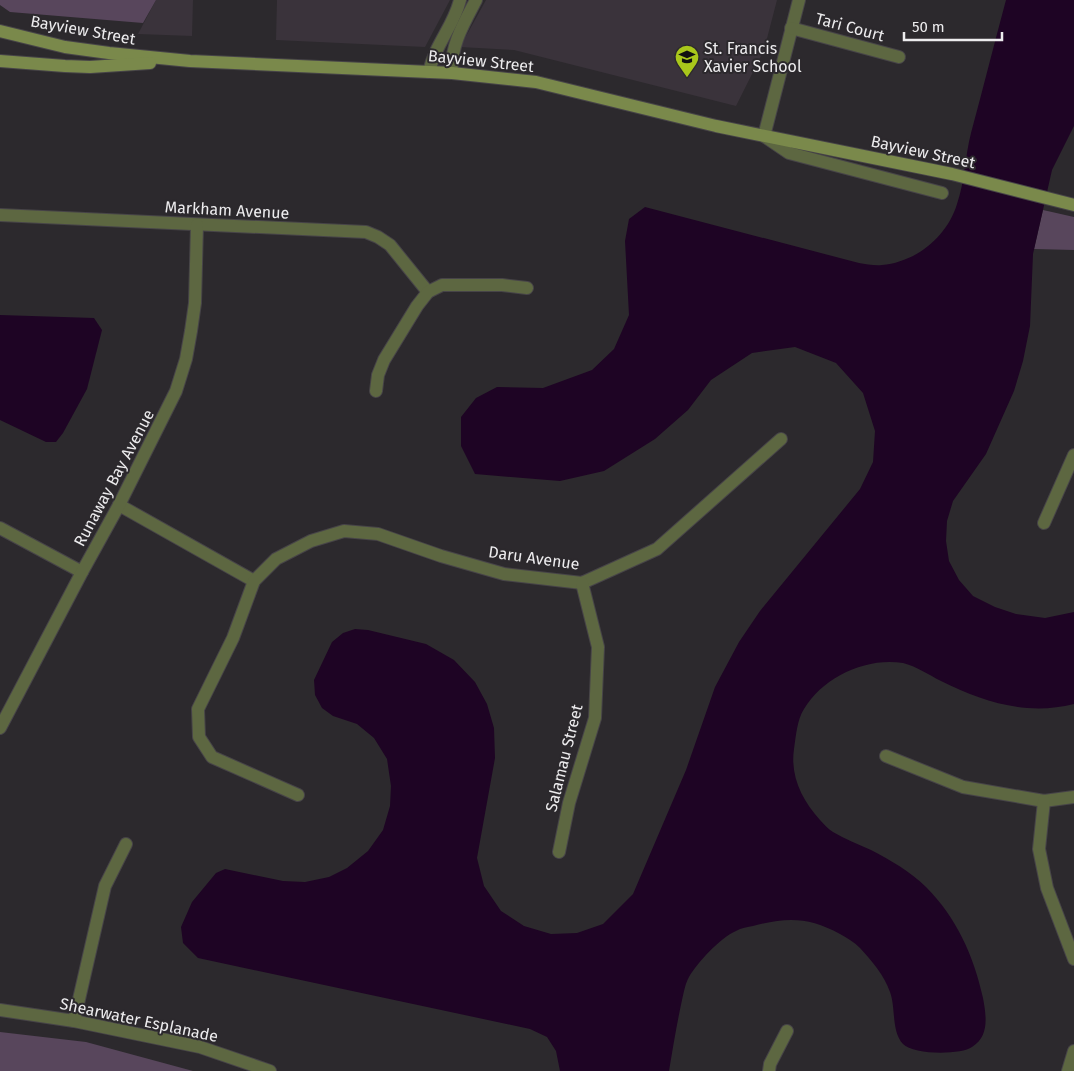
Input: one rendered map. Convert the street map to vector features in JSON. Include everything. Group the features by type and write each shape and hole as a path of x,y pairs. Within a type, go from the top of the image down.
{"main road":[{"name":"Bayview Street","path":"0,31 66,47 190,61 452,73 536,82 716,126 952,174 1074,205"},
{"name":"Bayview Street","path":"0,61 90,67 190,61"}],"street":[{"path":"429,72 434,52 454,17 460,0"},
{"path":"452,73 452,55 455,44 476,0"},
{"path":"764,136 799,0"},
{"name":"Tari Court","path":"792,28 899,57"},
{"name":"Bayview Street","path":"764,136 789,153 942,193"},
{"name":"Markham Avenue","path":"0,215 366,232 378,236 390,245 428,292"},
{"name":"Runaway Bay Avenue","path":"0,728 119,505 176,391 186,358 195,303 197,225"},
{"path":"376,391 378,375 384,360 417,306 428,292 442,285 502,285 526,288"},
{"name":"Daru Avenue","path":"298,795 212,757 199,737 198,709 233,638 254,580 276,559 311,540 344,531 378,534 441,556 504,574 582,583 657,549 781,438"},
{"path":"1044,523 1074,455"},
{"path":"119,505 254,580"},
{"path":"0,528 82,572"},
{"name":"Salamau Street","path":"559,852 568,803 595,718 598,648 582,583"},
{"path":"886,756 963,787 1044,801 1074,796"},
{"path":"1044,801 1039,849 1047,888 1074,959"},
{"path":"74,1021 105,886 126,844"},
{"name":"Shearwater Esplanade","path":"0,1010 74,1021 200,1047 270,1071"},
{"path":"769,1071 770,1064 787,1032"},
{"path":"1068,1071 1074,1051"}],"shaded area":[{"path":"0,0 156,0 143,23 10,12 0,5"},
{"path":"156,0 193,0 192,36 138,34"},
{"path":"277,0 450,0 425,47 276,40"},
{"name":"St. Francis Xavier School","path":"486,0 777,0 764,50 736,106 514,50 460,47"},
{"path":"1006,0 1074,0 1074,126 1052,170 1033,254 1030,326 1023,361 1014,391 986,454 953,501 947,521 946,541 949,561 959,580 973,596 995,607 1016,614 1045,618 1074,612 1074,704 1039,708 1022,708 1006,705 957,689 908,664 875,663 860,666 834,679 822,687 812,698 800,718 793,759 796,778 803,796 826,826 838,835 871,850 907,871 920,881 937,899 955,924 975,967 983,998 985,1025 982,1037 978,1042 966,1050 937,1053 908,1048 899,1039 897,1033 890,992 881,974 869,958 855,944 829,928 798,920 777,921 740,929 723,939 698,964 686,985 678,1017 669,1071 560,1071 556,1051 547,1037 530,1029 198,958 183,943 181,927 192,902 216,873 225,869 283,881 305,882 329,877 347,868 368,851 383,830 390,806 391,786 387,759 374,738 357,724 333,716 322,708 315,695 314,680 332,642 343,633 355,629 368,630 426,644 454,660 475,682 487,704 494,728 495,758 477,858 484,886 501,911 524,926 551,934 577,933 603,924 633,894 686,770 715,687 739,642 760,611 860,489 873,462 875,431 863,393 836,363 795,347 752,353 711,380 688,410 655,439 604,471 560,481 475,474 461,446 461,417 476,398 497,387 543,388 592,370 614,349 629,315 625,241 629,219 645,207 870,265 895,263 907,259 928,246 946,227 957,204 971,133"},
{"path":"1043,210 1074,217 1074,250 1034,249"},
{"path":"0,315 94,318 102,330 87,389 56,442 46,442 0,420"},
{"path":"0,1032 86,1042 193,1071 0,1071"}],"place":[{"name":"St. Francis Xavier School","path":"687,78"}]}
